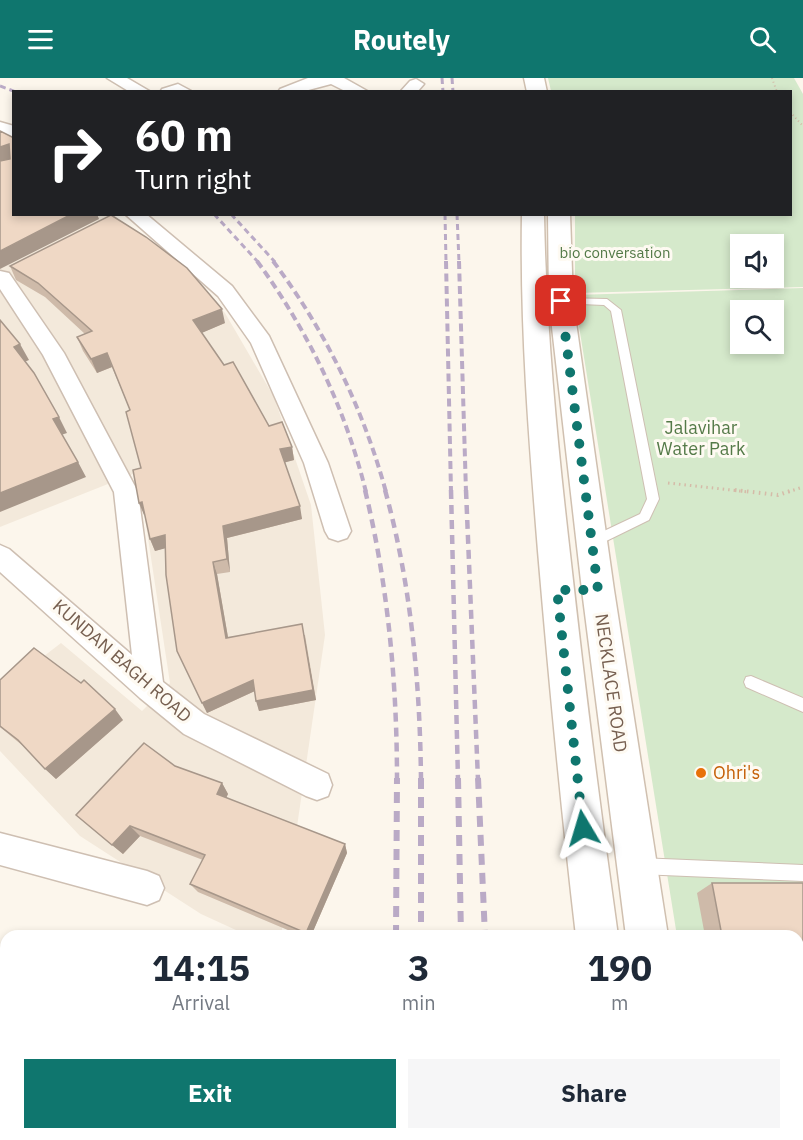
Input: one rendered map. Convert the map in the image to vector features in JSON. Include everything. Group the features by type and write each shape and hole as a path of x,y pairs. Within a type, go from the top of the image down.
{"main road":[{"path":"533,216 532,300 557,590 565,677 596,930"},
{"name":"NECKLACE ROAD","path":"559,216 561,301 598,590 646,930"},
{"path":"557,590 598,590"},
{"path":"565,677 610,678"}],"street":[{"path":"115,78 139,90"},
{"path":"290,90 308,82 333,79 357,90"},
{"path":"127,216 225,291 261,341 316,463 338,531"},
{"path":"8,274 53,353 126,492 150,689"},
{"name":"KUNDAN BAGH ROAD","path":"0,556 150,689 194,724 317,784"},
{"path":"0,849 147,888"}],"lane":[{"path":"561,301 607,302 616,310 653,499 645,517 592,543"},
{"path":"751,682 803,705"},
{"path":"637,866 803,873"}],"path":[{"path":"792,114 803,126"},
{"path":"650,481 778,495 803,487"}],"shaded area":[{"path":"0,178 12,209 12,216 114,216 169,257 225,313 274,397 311,505 325,635 282,930 236,930 201,914 80,836 0,751 0,690 61,643 142,711 170,683 138,472 0,527"}],"green space":[{"name":"bio conversation","path":"548,78 794,78 803,94 803,287 784,288 784,234 730,234 730,288 765,288 575,293 575,216 792,216 792,90 551,90"},
{"name":"Jalavihar Water Park","path":"803,288 803,930 676,930 574,295"}],"building":[{"path":"0,131 12,137 12,216 68,216 0,251 0,161 10,159 9,144 0,147"},
{"path":"113,216 146,237 187,268 222,309 193,320 224,365 233,362 269,426 282,422 292,447 280,449 300,506 223,526 227,559 213,562 226,638 302,624 313,690 256,701 253,680 202,703 177,651 166,575 165,535 150,539 142,502 139,503 133,470 141,468 126,412 130,410 107,353 91,359 77,337 92,331 38,283 10,266"},
{"path":"0,320 20,344 14,347 34,373 59,417 53,419 78,462 0,493"},
{"path":"34,648 81,683 84,680 115,709 45,769 18,740 0,726 0,680"},
{"path":"144,743 175,766 222,783 217,794 345,844 307,930 299,930 190,884 205,855 130,826 112,845 76,815"},
{"path":"712,883 803,883 803,930 721,930"}],"railway":[{"path":"442,78 443,90"},
{"path":"452,78 453,90"},
{"path":"0,86 12,90"},
{"path":"216,216 258,262"},
{"path":"233,216 275,262"},
{"path":"445,216 446,262"},
{"path":"457,216 459,262"},
{"path":"257,261 293,315 323,371 347,430 366,492"},
{"path":"273,261 326,342 354,400 386,492"},
{"path":"446,261 451,492"},
{"path":"459,261 466,492"},
{"path":"365,490 380,562 390,634 397,778"},
{"path":"385,490 408,597 419,707 421,780"},
{"path":"451,490 458,780"},
{"path":"466,490 478,780"},
{"path":"396,930 397,778"},
{"path":"458,778 461,930"},
{"path":"478,778 485,930"},
{"path":"421,780 421,930"}],"place":[{"name":"Ohri's","path":"701,773"}],"route":[{"path":"561,301 598,590 557,590 583,828"}]}
